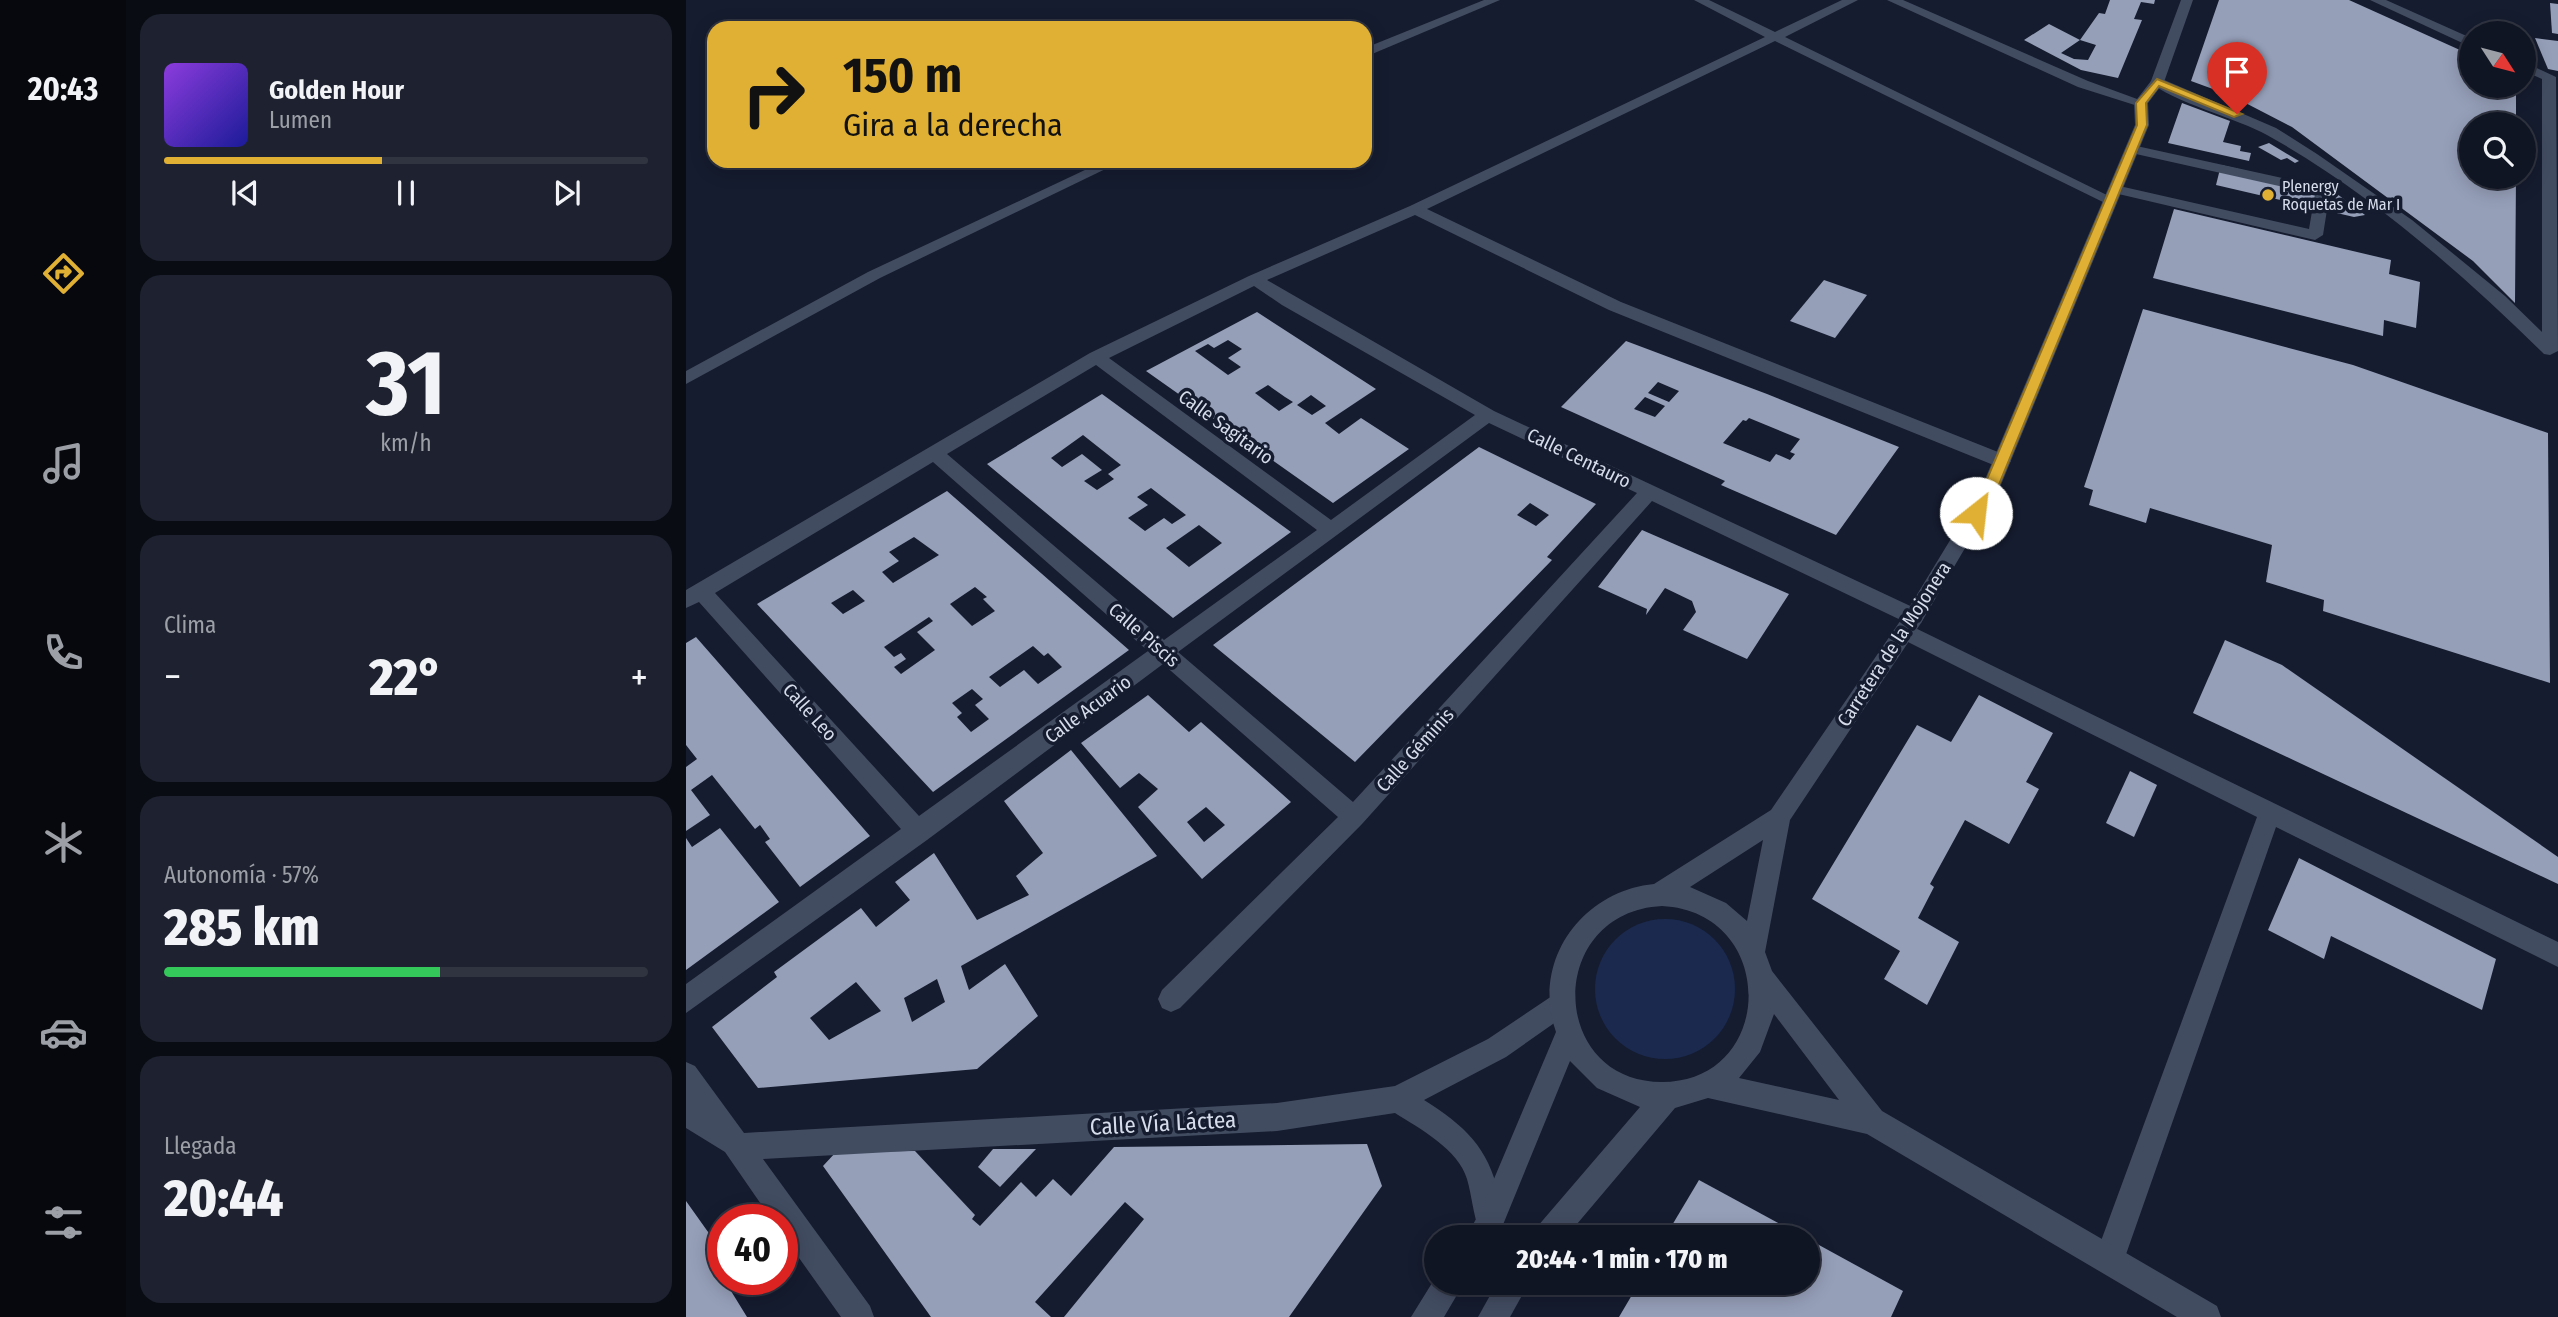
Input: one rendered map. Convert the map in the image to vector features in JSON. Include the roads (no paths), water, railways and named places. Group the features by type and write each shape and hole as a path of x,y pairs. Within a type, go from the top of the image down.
{"street":[{"path":"1372,50 1494,0"},
{"path":"1700,0 2113,195 2315,235 2323,191 2132,149"},
{"path":"693,596 1096,357 1255,279 1415,209 1852,0"},
{"path":"1893,0 2083,84 2141,103 2157,82 2187,0"},
{"path":"2375,0 2459,38"},
{"path":"2157,82 2271,131 2312,157 2406,223 2499,300 2550,350 2549,77 2536,71"},
{"name":"Carretera de la Mojonera","path":"1753,952 1779,817 1909,624 1989,492 2142,125 2141,103"},
{"path":"686,378 874,275 1100,168"},
{"path":"1415,209 1615,306 2002,461"},
{"name":"Calle Centauro","path":"1255,279 1288,301 1488,415 1649,492 2270,812 2558,955"},
{"name":"Calle Sagitario","path":"1096,357 1331,530"},
{"name":"Calle Acuario","path":"686,1000 919,833 1488,415"},
{"name":"Calle Piscis","path":"934,453 1354,817"},
{"name":"Calle Géminis","path":"1171,999 1354,817 1649,492"},
{"name":"Calle Leo","path":"693,596 919,833"},
{"path":"2109,1260 2270,812"},
{"name":"Carretera de la Mojonera","path":"1659,894 1779,817"},
{"path":"1659,894 1688,898 1714,909 1737,928 1753,952 1762,978 1763,1010 1754,1040 1735,1066 1708,1086 1668,1096 1641,1093 1616,1084 1594,1068 1568,1034 1560,1003 1567,958 1581,932 1603,912 1630,899 1659,894"},
{"path":"1762,978 1872,1121"},
{"name":"Calle Vía Láctea","path":"738,1147 1277,1117 1398,1099 1497,1048 1560,1003"},
{"path":"1487,1225 1568,1034"},
{"path":"686,1075 859,1317"},
{"path":"1708,1086 1872,1121 2206,1317"},
{"path":"1557,1225 1668,1096"},
{"path":"1398,1099 1448,1131 1479,1169 1485,1225"},
{"path":"686,1112 738,1147"},
{"path":"1426,1317 1441,1295"},
{"path":"1493,1317 1507,1295"}],"place":[{"name":"Plenergy Roquetas de Mar I","path":"2268,195"}]}
